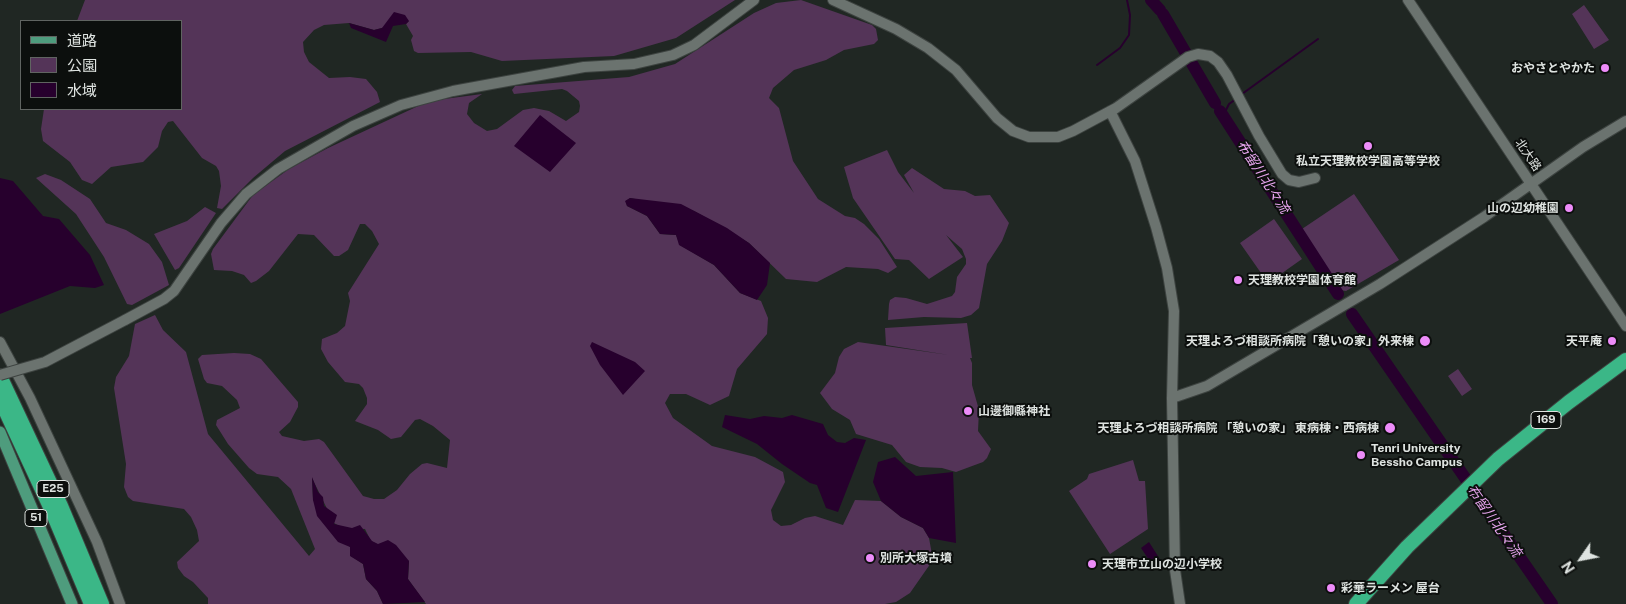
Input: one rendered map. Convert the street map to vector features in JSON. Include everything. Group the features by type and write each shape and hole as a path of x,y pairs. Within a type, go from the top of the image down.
{"highway":[{"name":"169","path":"1356,604 1407,547 1469,485 1548,418 1626,360"},
{"name":"E25","path":"0,375 61,506 102,604"},
{"name":"E25","path":"0,398 48,501 91,604"}],"main road":[{"name":"51","path":"0,432 72,604"}],"street":[{"path":"0,375 45,362 164,299 174,291 221,223 246,194 278,169 353,126 401,105 446,93 584,67 634,64 673,55 694,45 754,0"},
{"path":"833,0 896,29 928,48 956,70 997,118 1013,131 1029,137 1058,137 1073,132 1113,109 1176,64 1198,54 1210,56 1218,62 1228,75 1277,167 1289,180 1299,182 1315,178"},
{"name":"北大路","path":"1408,0 1626,326"},
{"path":"1113,109 1135,161 1167,268 1174,311 1172,398 1175,570 1180,604"},
{"path":"1172,398 1207,386 1347,303 1445,242 1626,121"},
{"path":"0,342 30,398 97,542 120,604"}],"green space":[{"path":"85,0 735,0 676,38 614,56 502,61 471,52 418,53 414,51 411,40 413,36 406,24 409,21 374,30 349,23 324,25 314,30 303,42 304,52 309,62 329,78 350,77 366,79 377,92 380,102 285,151 253,178 222,209 217,208 221,186 219,171 216,166 202,158 173,121 168,122 162,131 158,147 143,162 111,167 92,184 82,180 70,162 43,141 41,129 44,110 182,110 182,20 77,20"},
{"path":"801,0 872,25 876,29 878,40 874,44 844,50 826,60 794,70 773,88 769,98 779,108 793,161 818,199 845,216 855,218 864,224 879,239 897,267 888,273 878,269 846,267 817,282 786,279 749,243 694,211 630,198 626,201 627,206 647,216 660,234 676,235 680,245 714,265 740,293 761,301 768,318 767,334 737,369 729,396 710,405 686,394 670,394 665,403 673,418 712,446 755,457 783,472 785,482 771,510 773,520 781,526 791,525 805,518 815,516 843,525 855,500 881,501 901,517 923,528 929,538 933,560 910,593 896,602 885,604 426,604 408,579 409,561 371,541 365,529 343,528 334,523 312,478 313,500 350,547 351,556 363,564 366,579 377,591 383,604 208,604 208,598 178,568 177,562 199,541 197,530 191,517 184,509 133,501 128,497 124,487 126,464 114,388 116,377 129,356 135,324 155,315 163,330 186,352 208,434 309,556 315,549 291,489 278,477 257,474 249,468 228,444 216,425 217,420 240,408 237,400 222,386 207,383 204,379 198,359 202,355 250,354 261,359 298,402 298,407 290,422 279,432 282,436 304,441 319,439 324,442 363,496 384,499 397,490 410,474 422,464 427,463 447,468 450,440 433,426 420,419 415,420 401,437 391,439 378,430 355,421 367,404 363,388 359,384 345,382 328,362 321,349 322,339 337,333 345,326 350,301 348,293 379,244 372,231 365,224 360,224 348,250 339,256 334,256 314,235 298,234 269,271 251,283 244,275 232,271 214,270 211,254 253,195 289,169 328,148 429,101 482,94 469,103 467,114 474,123 487,131 497,129 523,110 534,108 549,111 566,121 579,112 580,106 579,101 567,91 562,89 514,94 512,90 515,86 629,77 675,64 754,13 776,3"},
{"path":"1584,5 1609,40 1594,49 1572,14"},
{"path":"887,150 898,172 914,193 904,175 912,168 944,189 965,191 975,196 990,195 1009,223 1002,241 987,264 979,308 971,315 961,318 924,317 888,320 890,300 895,297 927,304 952,296 955,292 957,277 966,264 966,259 962,249 946,235 963,257 929,279 909,260 895,259 853,198 844,167"},
{"path":"45,174 61,180 90,199 106,223 126,230 149,244 162,262 169,285 132,305 127,304 104,257 76,214 36,178"},
{"path":"1354,194 1399,260 1346,291 1340,290 1299,231"},
{"path":"205,207 216,213 179,268 175,270 154,234 187,221"},
{"path":"1274,219 1302,259 1268,283 1240,243"},
{"path":"967,323 972,358 970,358 972,363 972,385 979,410 978,431 991,449 983,462 956,472 942,468 920,467 906,462 892,445 856,434 850,420 832,409 820,393 835,373 839,357 844,349 858,342 949,355 886,345 885,328"},
{"path":"1458,369 1472,389 1462,396 1448,376"},
{"path":"1133,460 1139,481 1145,481 1148,529 1110,554 1069,491 1087,479 1089,474"}],"water":[{"path":"394,12 405,15 409,21 406,24 393,26 386,42 351,28 349,23 374,30 382,28"},
{"path":"540,115 576,143 550,172 514,146"},
{"path":"0,178 13,181 43,216 59,219 90,255 104,285 95,288 70,286 0,314"},
{"path":"630,198 681,204 727,228 749,243 770,263 767,285 757,300 740,293 714,265 679,245 676,235 660,234 647,216 627,206 625,201"},
{"path":"592,342 635,362 645,371 623,395 600,365 590,346"},
{"path":"725,415 750,419 764,416 782,418 792,415 823,424 828,435 837,442 845,443 854,438 866,440 838,512 826,508 817,485 810,483 782,464 757,444 722,427"},
{"path":"895,457 916,476 953,472 956,543 929,538 923,528 901,517 881,501 873,482 878,462"},
{"path":"312,477 318,492 323,497 324,506 337,515 334,524 352,528 360,525 372,541 378,544 388,540 396,545 409,561 408,579 425,602 383,604 377,591 366,579 363,564 350,556 350,547 338,542 317,516 313,500"},
{"path":"1149,542 1163,564 1155,569 1141,548"}],"waterway":[{"path":"1097,65 1120,48 1129,35 1130,15 1127,0"},
{"name":"布留川北々流","path":"1151,0 1160,10"},
{"name":"布留川北々流","path":"1163,14 1215,103"},
{"path":"1242,94 1318,39"},
{"path":"1225,119 1225,112 1229,104 1236,99"},
{"name":"布留川北々流","path":"1220,111 1338,294"},
{"name":"布留川北々流","path":"1352,314 1552,604"}],"place":[{"name":"おやさとやかた","path":"1605,68"},
{"name":"私立天理教校学園高等学校","path":"1368,146"},
{"name":"山の辺幼稚園","path":"1569,208"},
{"name":"天理教校学園体育館","path":"1238,280"},
{"name":"天理よろづ相談所病院「憩いの家」外来棟","path":"1425,341"},
{"name":"天平庵","path":"1612,341"},
{"name":"山邊御縣神社","path":"968,411"},
{"name":"天理よろづ相談所病院 「憩いの家」 東病棟・西病棟","path":"1390,428"},
{"name":"Tenri University Bessho Campus","path":"1361,455"},
{"name":"別所大塚古墳","path":"870,558"},
{"name":"天理市立山の辺小学校","path":"1092,564"},
{"name":"彩華ラーメン 屋台","path":"1331,588"}]}
